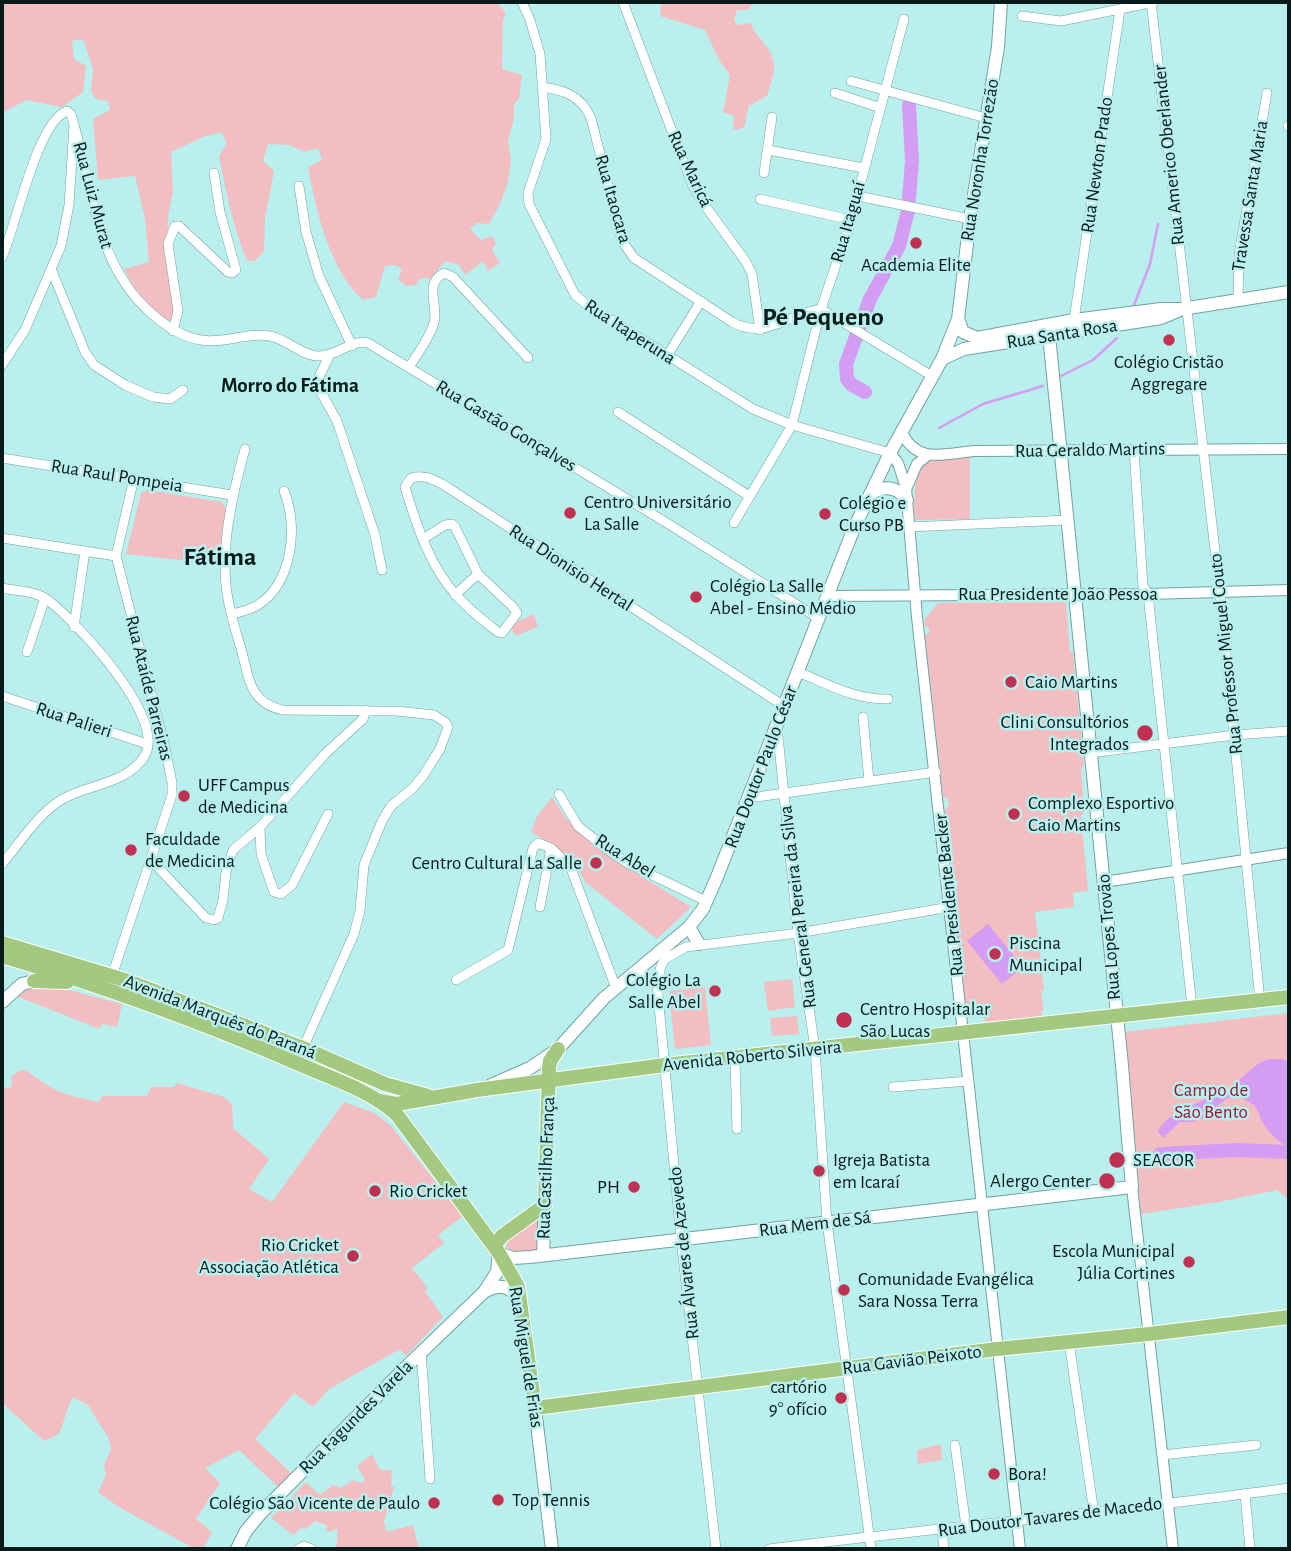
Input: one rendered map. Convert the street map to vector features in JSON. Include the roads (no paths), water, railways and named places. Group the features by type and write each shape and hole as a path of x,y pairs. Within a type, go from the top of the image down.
{"main road":[{"name":"Rua Noronha Torrezão","path":"958,319 1000,30 1001,2"},
{"name":"Rua Santa Rosa","path":"942,359 964,349 1010,337 1160,318 1184,309 1289,292"},
{"name":"Rua Santa Rosa","path":"1048,331 1074,320 1171,308 1184,309"},
{"name":"Rua Santa Rosa","path":"958,319 963,332 971,337 1010,337"},
{"name":"Rua Doutor Paulo César","path":"382,1101 397,1104 477,1090 524,1071 558,1049 616,988 689,927 701,913 854,528 890,453 942,359 958,319"},
{"name":"Rua Lopes Trovão","path":"1048,331 1132,1187"},
{"path":"870,494 882,488 892,488 906,494"},
{"path":"689,927 699,944"},
{"name":"Avenida Marquês do Paraná","path":"2,943 112,976 303,1048 385,1084 435,1097"},
{"name":"Avenida Marquês do Paraná","path":"2,956 84,980 271,1052 382,1101 398,1116"},
{"path":"2,1002 22,984 54,980 126,996"},
{"name":"Avenida Roberto Silveira","path":"477,1090 665,1065 1289,997"},
{"name":"Rua Castilho França","path":"543,1255 550,1062 558,1049"},
{"name":"Rua Miguel de Frias","path":"398,1116 497,1249 516,1281 552,1549"},
{"name":"Rua Mem de Sá","path":"497,1249 513,1258 1132,1187"},
{"path":"497,1249 502,1236 545,1205"},
{"name":"Rua Fagundes Varela","path":"237,1549 246,1531 261,1513 421,1351 484,1292 497,1272 497,1249"},
{"path":"484,1292 502,1285 519,1297"},
{"name":"Rua Gavião Peixoto","path":"535,1408 998,1349 1289,1317"}],"street":[{"path":"522,2 540,54 542,86"},
{"name":"Rua Maricá","path":"623,2 692,184 752,274 760,330"},
{"path":"1023,16 1061,22 1153,2"},
{"name":"Rua Americo Oberlander","path":"1153,2 1184,309"},
{"name":"Rua Newton Prado","path":"1074,320 1120,10"},
{"name":"Rua Itaguaí","path":"734,523 792,425 821,309 858,196 904,19"},
{"path":"851,81 986,118"},
{"name":"Rua Itaocara","path":"542,86 568,92 586,107 622,241 629,252 742,327 760,330"},
{"name":"Rua Itaperuna","path":"542,86 546,139 528,193 529,205 579,299 741,403 792,425 890,453"},
{"path":"835,93 881,108"},
{"name":"Travessa Santa Maria","path":"1238,300 1241,243 1267,93"},
{"path":"2,257 40,148 52,125 67,111 71,114 74,125 67,225 52,271 21,338 2,365"},
{"path":"764,173 772,117"},
{"name":"Rua Luiz Murat","path":"74,125 99,230 112,260 126,287 143,306 173,331"},
{"path":"768,150 864,168"},
{"path":"214,173 220,212 236,270 228,272 179,226 175,226 168,244 178,312 173,331 214,342 271,336 317,356 352,346 319,276 306,232 299,186"},
{"path":"858,196 971,219"},
{"path":"760,199 851,220"},
{"path":"52,271 85,352 94,365 118,382 153,397 170,399 183,390"},
{"path":"409,367 433,324 436,310 432,287 439,275 444,273 453,276 528,358"},
{"path":"667,356 701,301"},
{"path":"760,330 798,314 821,309 932,376"},
{"name":"Rua Professor Miguel Couto","path":"1184,309 1204,449 1220,593 1260,1001"},
{"name":"Rua Gastão Gonçalves","path":"352,346 357,342 368,343 656,516 818,618"},
{"path":"330,354 319,377 318,387 337,421 375,535 382,570"},
{"path":"618,412 749,496"},
{"path":"902,433 910,447 928,456 917,464 906,494"},
{"path":"245,449 232,495 226,576 232,614 255,694 262,702 288,710 366,710 434,715 445,722 447,727 440,749 423,776 391,806 382,821 364,865 360,911 354,934 303,1048"},
{"path":"1134,449 1143,586 1148,594 1192,1007"},
{"name":"Rua Geraldo Martins","path":"928,456 975,451 1289,449"},
{"name":"Rua Presidente Backer","path":"890,453 898,463 906,494 1020,1549"},
{"name":"Rua Raul Pompeia","path":"2,458 232,495"},
{"name":"Rua Dionisio Hertal","path":"423,539 445,525 452,524 478,574 517,613 502,633 455,595 444,580 423,539 405,487 411,478 419,476 433,479 447,487 784,706"},
{"name":"Rua Ataíde Parreiras","path":"112,976 168,809 172,783 116,556 134,478"},
{"path":"232,614 261,604 282,578 289,560 291,528 288,500 284,491"},
{"path":"908,527 1068,520"},
{"path":"2,538 116,556"},
{"path":"74,627 85,551"},
{"path":"455,595 478,574"},
{"path":"2,589 45,598 108,661 122,680 142,720 147,744 145,756 130,770 55,804 2,864"},
{"name":"Rua Presidente João Pessoa","path":"827,596 1148,594 1289,590"},
{"path":"27,652 45,598"},
{"path":"798,672 856,696 872,700 888,699"},
{"name":"Rua Palieri","path":"2,696 147,744"},
{"path":"342,710 351,728"},
{"path":"150,860 206,918 214,920 220,912 226,872 233,850 260,827 325,754 363,719 366,710"},
{"path":"863,718 869,781"},
{"name":"Rua General Pereira da Silva","path":"777,724 798,933 815,1049 827,1222 871,1549"},
{"path":"1090,753 1289,731"},
{"path":"748,798 936,772"},
{"name":"Rua Abel","path":"559,794 578,826 609,851 629,864 706,901"},
{"path":"260,827 261,853 274,892 281,894 297,877 328,814"},
{"path":"456,980 508,950 533,848 538,843 551,848 570,866 616,988"},
{"path":"540,907 551,848"},
{"path":"1104,882 1289,853"},
{"path":"144,881 166,876"},
{"path":"632,975 646,977 657,984 665,959 680,949 699,944 798,933 950,907"},
{"name":"Rua Álvares de Azevedo","path":"657,984 681,1239 716,1549"},
{"path":"734,1059 737,1129"},
{"path":"893,1087 969,1081"},
{"name":"Rua Lopes Trovão","path":"1132,1187 1173,1549"},
{"path":"1069,1342 1094,1513"},
{"path":"421,1351 430,1479"},
{"path":"1162,1455 1256,1444"},
{"path":"955,1446 966,1528"},
{"name":"Rua Doutor Tavares de Macedo","path":"769,1549 869,1536 1018,1522 1289,1488"},
{"path":"1245,1494 1250,1549"},
{"path":"942,1530 944,1549"},
{"path":"298,1549 304,1546 312,1549"}],"waterway":[{"path":"865,392 847,379 846,364 870,299 899,246 908,211 912,161 909,105"},
{"path":"1134,305 1150,264 1158,224"},
{"path":"1059,377 1093,360 1117,338"},
{"path":"939,428 983,404 1043,386"},
{"path":"1160,1154 1236,1150 1289,1152"}],"place":[{"name":"Academia Elite","path":"916,243"},
{"name":"Colégio Cristão Aggregare","path":"1169,340"},
{"name":"Centro Universitário La Salle","path":"570,513"},
{"name":"Colégio e Curso PB","path":"825,514"},
{"name":"Colégio La Salle Abel - Ensino Médio","path":"696,597"},
{"name":"Caio Martins","path":"1011,682"},
{"name":"Clini Consultórios Integrados","path":"1145,733"},
{"name":"UFF Campus de Medicina","path":"184,796"},
{"name":"Complexo Esportivo Caio Martins","path":"1014,814"},
{"name":"Faculdade de Medicina","path":"131,850"},
{"name":"Centro Cultural La Salle","path":"596,863"},
{"name":"Piscina Municipal","path":"995,954"},
{"name":"Colégio La Salle Abel","path":"715,991"},
{"name":"Centro Hospitalar São Lucas","path":"844,1020"},
{"name":"SEACOR","path":"1117,1160"},
{"name":"Igreja Batista em Icaraí","path":"819,1171"},
{"name":"Alergo Center","path":"1107,1181"},
{"name":"PH","path":"634,1187"},
{"name":"Rio Cricket","path":"375,1191"},
{"name":"Rio Cricket Associação Atlética","path":"353,1256"},
{"name":"Escola Municipal Júlia Cortines","path":"1189,1262"},
{"name":"Comunidade Evangélica Sara Nossa Terra","path":"844,1290"},
{"name":"cartório 9° ofício","path":"841,1398"},
{"name":"Bora!","path":"994,1474"},
{"name":"Top Tennis","path":"498,1500"},
{"name":"Colégio São Vicente de Paulo","path":"434,1503"}],"district":[{"name":"Pé Pequeno","path":"823,317"},
{"name":"Morro do Fátima","path":"290,386"},
{"name":"Fátima","path":"220,557"}],"park label":[{"name":"Campo de São Bento","path":"1211,1101"}]}
